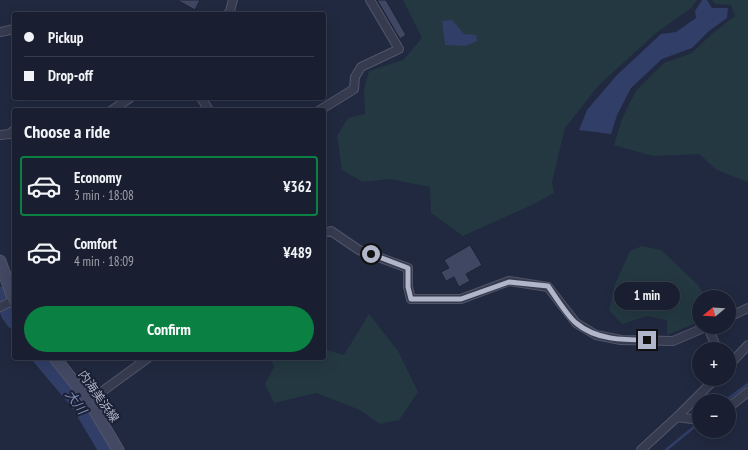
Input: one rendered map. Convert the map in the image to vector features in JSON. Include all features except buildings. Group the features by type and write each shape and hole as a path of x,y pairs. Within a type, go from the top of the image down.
{"main road":[{"path":"0,261 12,294"},
{"name":"内海美浜線","path":"58,360 89,401 118,450"}],"street":[{"path":"229,12 234,0"},
{"path":"323,108 354,89 354,77 361,67 400,49 370,0"},
{"path":"0,32 12,29"},
{"path":"115,108 127,100"},
{"path":"0,135 10,134 12,132"},
{"path":"326,232 331,231 359,250 408,268 408,287 411,299 461,299 509,282 548,286 576,323 596,335 621,340 672,341 692,333"},
{"path":"0,307 12,301"},
{"path":"736,314 748,308"},
{"path":"736,358 748,346"},
{"path":"89,401 145,360"},
{"path":"641,450 708,386"},
{"path":"736,401 748,392"},
{"path":"677,417 692,419"}],"shaded area":[{"path":"403,0 697,0 691,8 656,33 599,85 565,128 552,182 554,193 534,204 463,236 431,213 430,187 390,179 363,182 342,170 337,136 348,118 365,114 364,90 369,71 403,60 422,38"},
{"path":"712,0 748,0 748,182 717,170 699,154 653,156 614,145 622,119 636,91 664,63 692,53 713,33 735,16 731,5 715,4"},
{"path":"642,246 661,250 697,284 701,290 692,290 692,325 667,335 667,320 647,316 622,324 609,310 615,284 630,251"},
{"path":"369,314 398,351 418,392 399,420 380,424 360,410 316,393 274,403 265,384 274,367 272,360 326,360 326,350 344,355"}],"water":[{"path":"702,0 707,0 712,8 728,8 727,18 709,31 692,48 662,59 631,88 617,115 611,134 579,130 587,110 617,75 661,34 676,32 696,18 695,11"},
{"path":"452,20 464,34 476,35 477,41 466,46 445,45 442,21"}],"waterway":[{"name":"大川","path":"0,294 12,319"},
{"name":"大川","path":"42,360 78,403 106,450"},
{"path":"734,394 748,384"},
{"path":"666,450 692,429"}],"route":[{"path":"371,254 408,268 408,287 411,299 461,299 509,282 548,286 576,323 596,335 621,340 647,340"}]}
